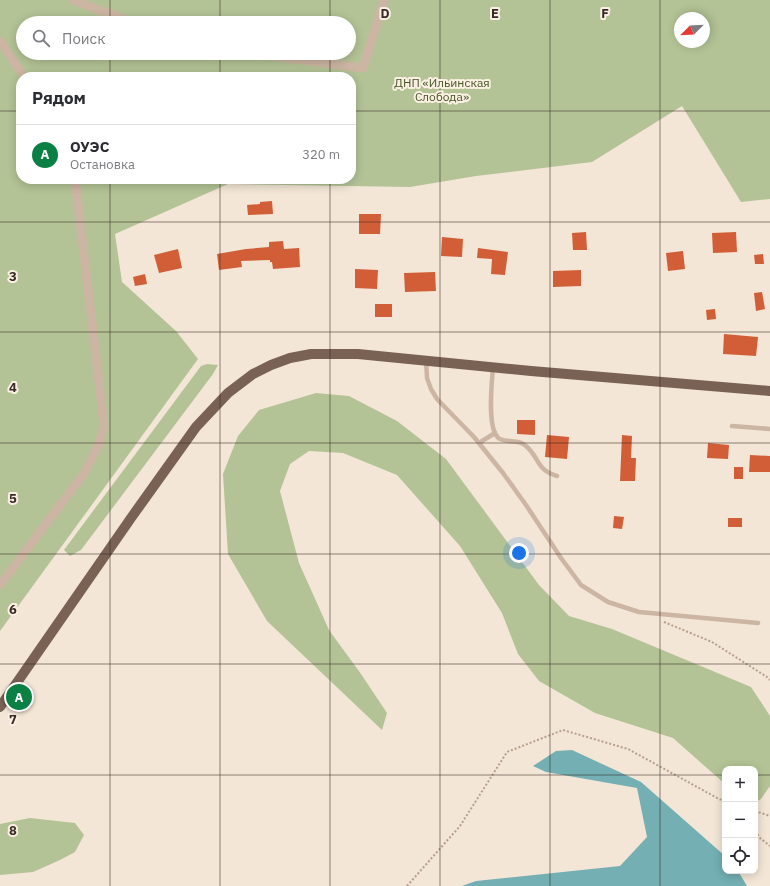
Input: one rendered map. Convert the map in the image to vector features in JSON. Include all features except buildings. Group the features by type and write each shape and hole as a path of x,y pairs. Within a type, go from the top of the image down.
{"main road":[{"path":"0,707 182,446 206,416 232,389 253,374 271,365 290,358 311,354 358,354 770,391"}],"street":[{"path":"73,0 115,16"},
{"path":"302,60 363,68 384,0"},
{"path":"0,41 21,72"},
{"path":"0,585 4,572 85,472 99,444 104,425 75,184"}],"lane":[{"path":"426,360 427,378 437,399 479,443 500,468 581,585 598,597 618,606 639,612 758,623"},
{"path":"493,367 491,397 492,428 500,439 518,442 525,445 542,469 556,476"},
{"path":"732,426 770,429"},
{"path":"479,443 495,433"}],"path":[{"path":"661,621 712,642 770,680"},
{"path":"407,886 460,826 508,752 563,730 628,749 722,800"},
{"path":"758,812 770,816"},
{"path":"758,835 770,846"}],"green space":[{"name":"ДНП «Ильинская Слобода»","path":"0,0 770,0 770,199 741,202 682,106 592,162 476,176 410,187 228,184 115,234 122,282 176,331 198,359 0,631"},
{"path":"207,364 218,365 213,374 81,550 70,556 64,550 201,366"},
{"path":"316,393 349,396 397,421 446,459 539,585 569,616 612,629 751,687 770,716 770,786 761,799 758,800 758,766 722,766 722,781 673,738 595,713 539,681 518,654 502,613 460,546 397,475 343,453 309,451 290,464 280,491 299,563 329,630 387,713 382,730 267,621 228,554 223,474 238,436 259,410"},
{"path":"30,818 75,823 84,835 75,852 60,860 33,872 0,875 0,824"}],"water":[{"path":"572,750 641,782 722,853 722,874 740,874 747,886 462,886 476,881 620,866 647,837 637,788 546,772 533,766 556,751"}],"place":[{"name":"ОУЭС","path":"19,697"}]}
